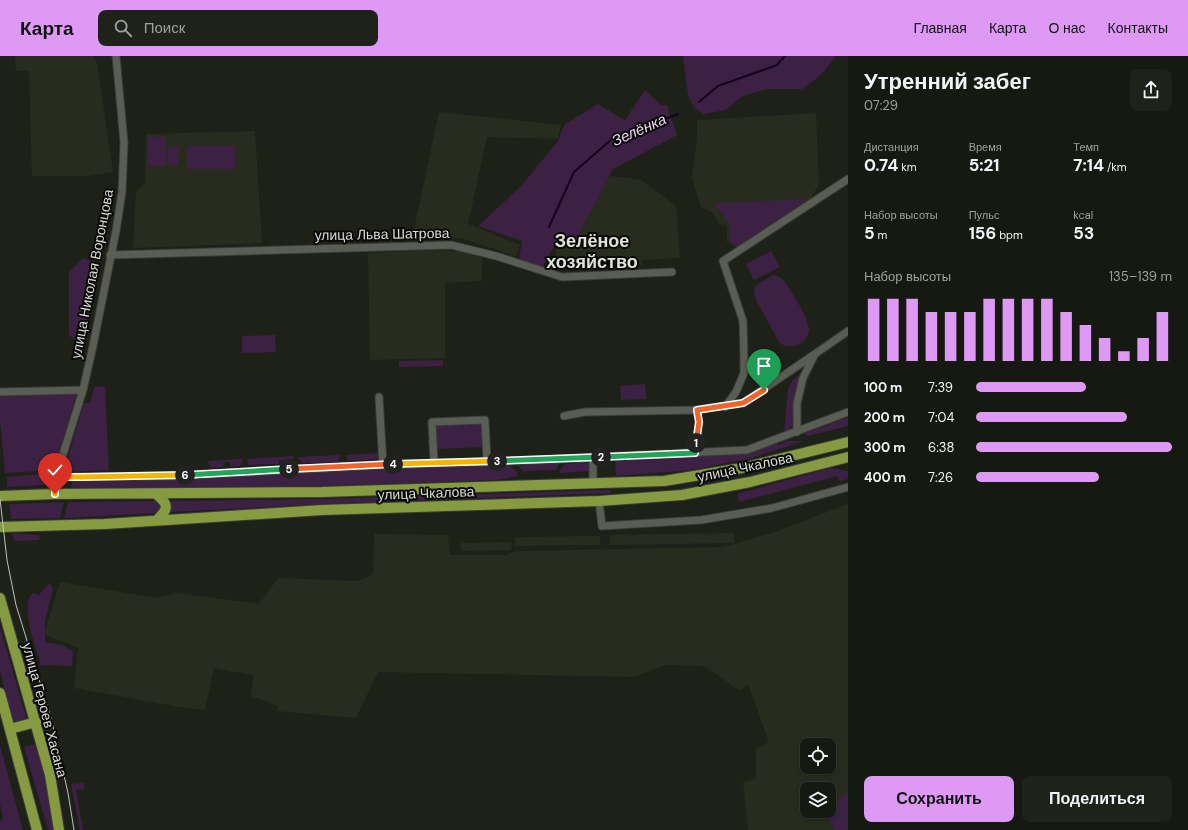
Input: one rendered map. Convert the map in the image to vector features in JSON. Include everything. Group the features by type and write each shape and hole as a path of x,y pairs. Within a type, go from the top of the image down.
{"main road":[{"name":"улица Чкалова","path":"0,496 55,494 322,492 664,481 696,477 742,468 848,442"},
{"name":"улица Чкалова","path":"0,527 157,520 322,510 599,501 682,495 750,482 848,457"},
{"path":"156,494 165,501 167,507 165,512 157,520"},
{"name":"улица Героев Хасана","path":"0,598 50,775 59,830"},
{"path":"0,693 37,830"},
{"path":"10,729 36,722"}],"street":[{"name":"улица Николая Воронцова","path":"55,494 56,477 94,346 110,255 116,231 124,162 116,56"},
{"path":"725,407 736,392 744,373 744,356 743,320 723,261 848,179"},
{"name":"улица Льва Шатрова","path":"110,255 450,245 496,256 562,277 672,272"},
{"name":"улица Чкалова","path":"797,432 797,403 803,378 815,354 848,331"},
{"path":"564,416 585,412 697,410 725,407 743,403 815,354"},
{"path":"0,392 82,390"},
{"path":"379,397 383,465"},
{"path":"695,453 699,422 697,410"},
{"path":"56,477 174,476 383,465 747,450 848,412"},
{"path":"434,463 432,422 485,420 487,461"},
{"path":"593,457 593,484"},
{"path":"599,501 602,526 701,520 772,508 848,487"}],"shaded area":[{"path":"15,56 93,56 97,63 113,172 86,176 32,176 29,71 16,71"},
{"path":"683,56 836,56 821,75 802,89 768,89 759,91 741,97 726,110 704,114 693,107 688,95"},
{"path":"645,90 661,105 667,105 677,135 613,169 574,243 556,242 542,268 519,258 522,241 478,226 522,185 558,141 564,125 598,104 625,120"},
{"path":"439,112 561,125 558,139 487,137 468,224 520,245 516,256 460,238 412,239"},
{"path":"816,113 819,185 808,202 738,248 727,242 727,225 719,224 712,212 701,207 692,177 697,139 697,120"},
{"path":"255,131 262,243 133,248 136,192 145,183 146,134"},
{"path":"148,137 166,137 166,166 148,166"},
{"path":"187,146 235,146 235,169 187,169"},
{"path":"168,147 179,147 178,165 168,165"},
{"path":"613,176 641,180 676,206 680,258 642,260 642,265 556,268 556,248 561,247 597,181"},
{"path":"809,199 737,247 730,242 729,224 714,203"},
{"path":"438,250 462,251 482,256 482,281 445,283 445,358 370,360 368,253"},
{"path":"771,251 780,267 754,280 746,264"},
{"path":"83,258 96,263 84,340 80,340 74,339 69,335 69,272"},
{"path":"773,275 778,276 785,282 803,311 806,319 809,330 808,335 802,343 797,345 788,346 779,342 756,300 754,290 756,285"},
{"path":"275,335 276,352 242,353 242,336"},
{"path":"443,360 443,366 399,367 399,361"},
{"path":"800,374 792,425 787,432 784,433 788,389 792,381"},
{"path":"645,384 646,399 621,400 620,386"},
{"path":"95,386 105,387 109,470 68,472 65,467 84,403 90,403"},
{"path":"77,393 54,470 5,473 0,420 0,394"},
{"path":"848,417 848,426 808,436 803,434"},
{"path":"483,422 484,447 435,449 434,424"},
{"path":"787,441 804,441 752,458 691,470 616,476 615,459 739,454 776,443 779,445"},
{"path":"380,453 378,459 351,461 348,461 346,455"},
{"path":"340,455 338,462 303,463 299,460 299,457"},
{"path":"294,456 290,464 287,464 287,460 279,460 279,464 248,465 247,459"},
{"path":"243,459 240,466 231,467 230,462 223,463 223,467 212,468 208,461"},
{"path":"578,460 589,463 589,471 560,473 560,470 565,464 577,463"},
{"path":"561,461 556,470 523,471 514,462"},
{"path":"488,463 488,466 510,466 517,472 517,476 497,480 322,486 71,488 73,480"},
{"path":"830,468 848,471 848,479 840,481 837,476 739,502 737,494"},
{"path":"53,473 50,482 43,485 7,487 7,477"},
{"path":"610,490 611,493 322,504 171,512 171,501 322,499"},
{"path":"155,501 161,506 159,512 156,513 64,518 68,502"},
{"path":"64,502 60,518 11,519 9,504"},
{"path":"848,504 848,830 748,830 743,782 756,779 756,748 769,742 748,684 739,690 704,666 666,665 633,677 378,672 356,718 277,711 278,706 251,696 254,675 214,668 205,710 179,707 74,688 78,648 44,634 60,582 156,598 177,593 259,604 278,578 356,581 367,578 373,574 374,534 448,535 450,555 507,555 516,551 723,547 775,532"},
{"path":"12,533 39,535 40,540 16,541 14,540"},
{"path":"734,533 734,543 610,545 610,535"},
{"path":"600,536 600,545 515,546 515,537"},
{"path":"511,542 512,550 461,551 461,543"},
{"path":"49,583 53,589 45,621 45,642 62,645 73,651 72,666 41,665 30,628 28,618 29,600 32,593 39,595"},
{"path":"0,627 26,717 24,720 16,722 12,720 0,670"},
{"path":"36,744 43,770 54,830 48,830 24,747"},
{"path":"0,746 23,830 0,830 0,822 3,817 0,804"},
{"path":"83,783 85,789 76,790 83,830 80,830 71,784"},
{"path":"848,792 848,830 835,830 827,818 836,818 836,800"}],"waterway":[{"name":"Зелёнка","path":"699,102 718,86 777,65 785,56"},
{"name":"Зелёнка","path":"549,227 574,172 612,139 678,114"}],"tram line":[{"path":"0,499 7,560 16,605 51,718 68,793 74,830"}],"district":[{"name":"Зелёное хозяйство","path":"592,251"}],"route":[{"path":"55,494 56,477 174,476 208,473 383,465 695,453 699,422 697,410 725,407 743,403 764,390"}]}
